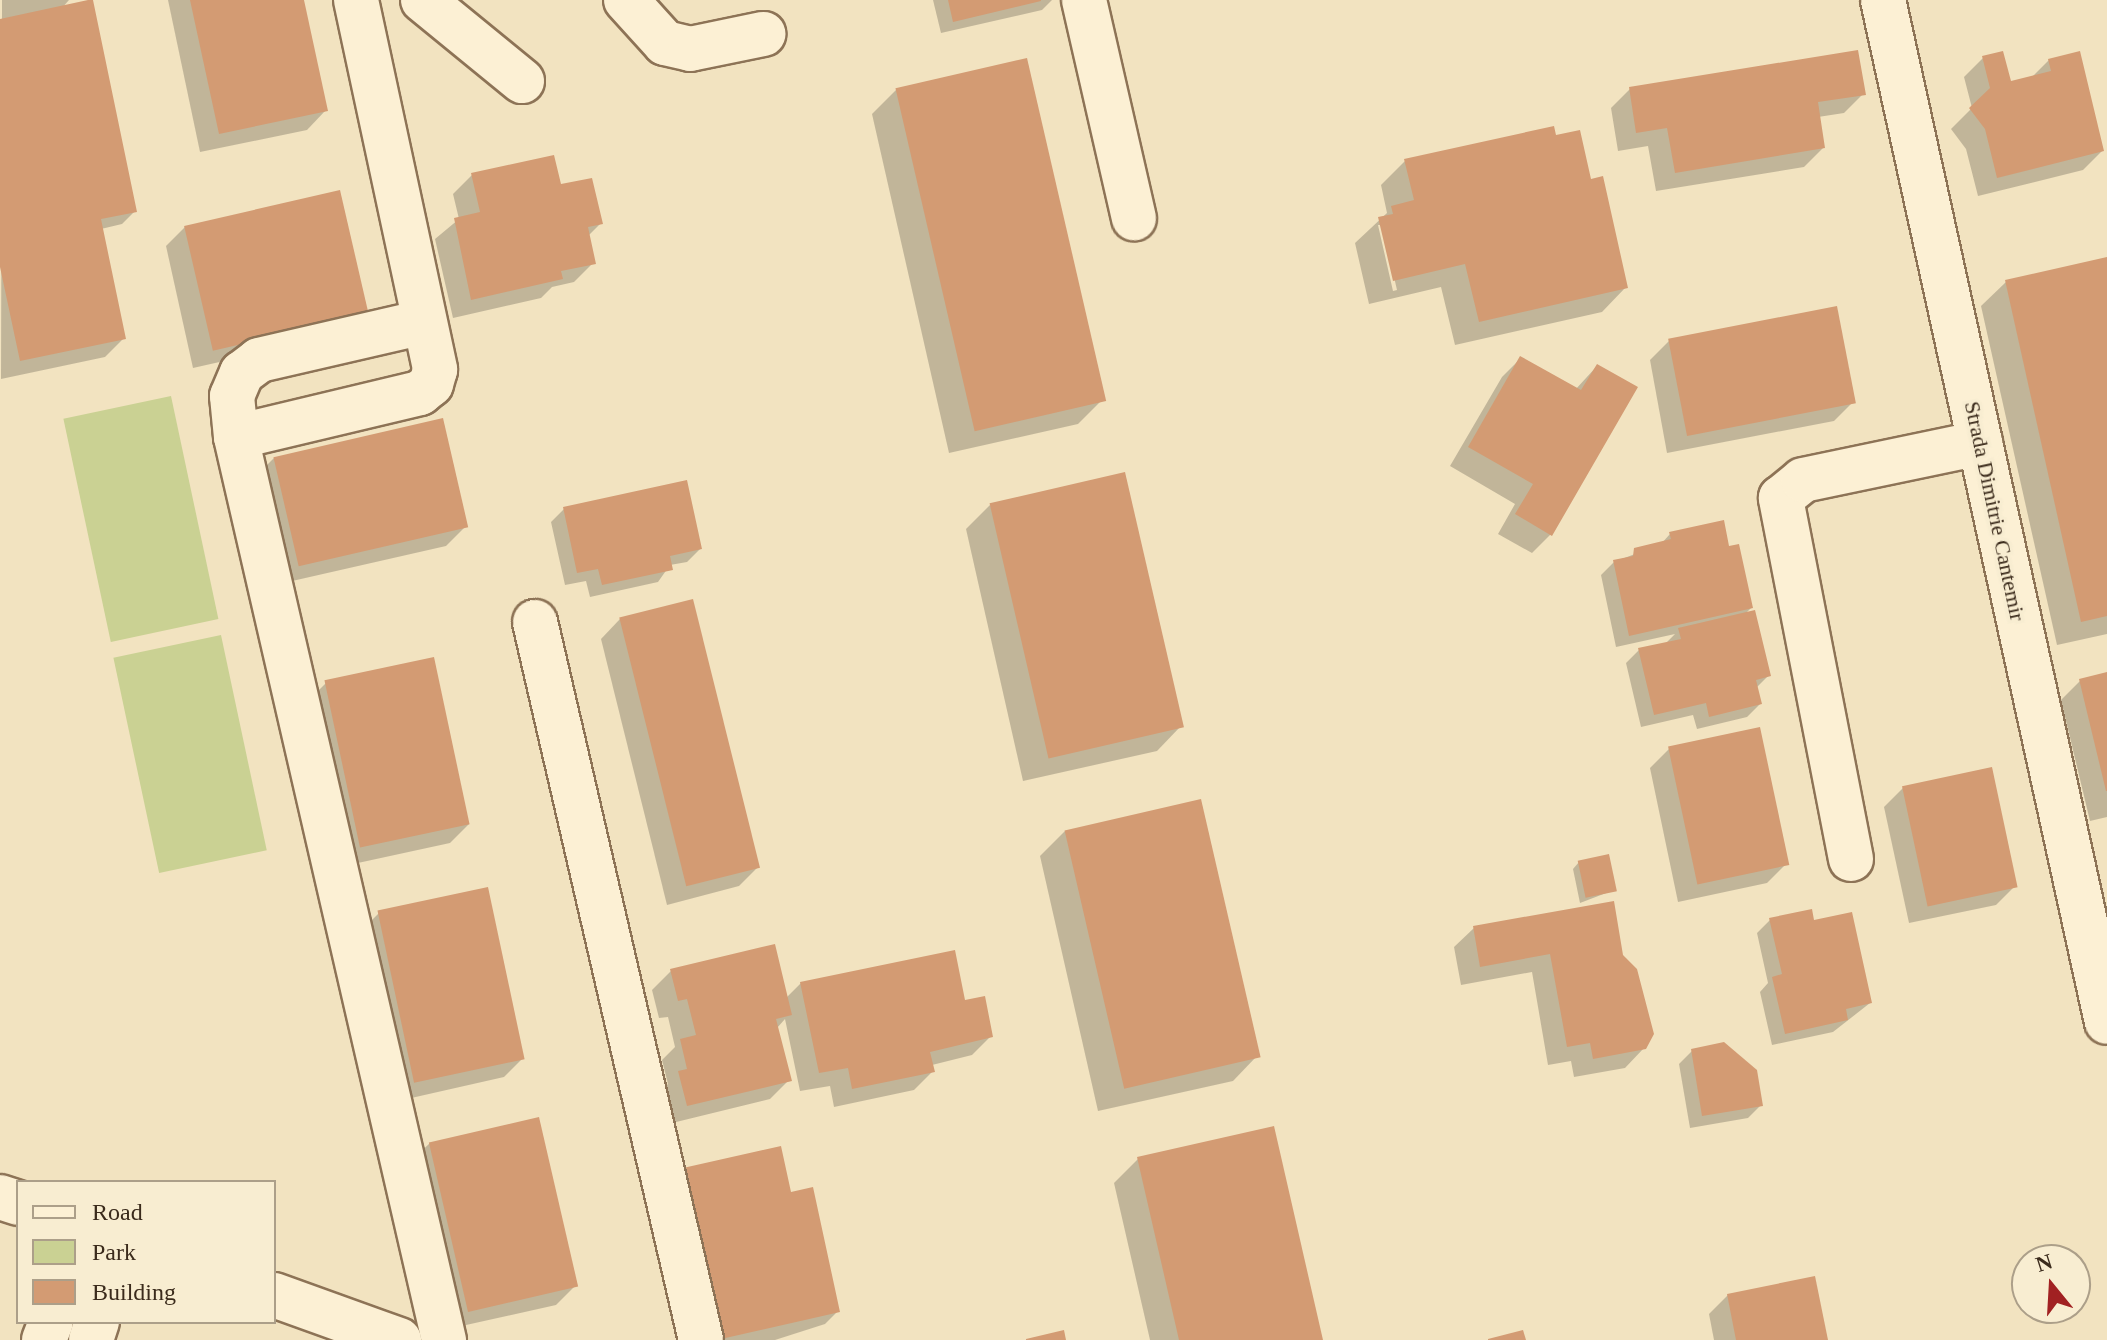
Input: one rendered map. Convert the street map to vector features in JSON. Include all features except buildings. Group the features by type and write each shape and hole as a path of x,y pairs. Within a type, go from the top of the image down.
{"street":[{"path":"236,437 420,393 431,384 435,370 356,0"},
{"path":"423,0 522,81"},
{"path":"626,0 665,43 690,49 763,34"},
{"path":"1084,0 1134,218"},
{"name":"Strada Dimitrie Cantemir","path":"1883,0 2107,1022"},
{"path":"424,322 259,360 242,373 232,396 236,437 444,1340"},
{"path":"1851,859 1781,498 1803,480 1980,443"},
{"path":"535,622 701,1340"},
{"path":"276,1296 399,1340"}],"green space":[{"path":"171,396 218,619 111,642 63,419"},
{"path":"221,635 267,850 159,873 113,658"}]}
